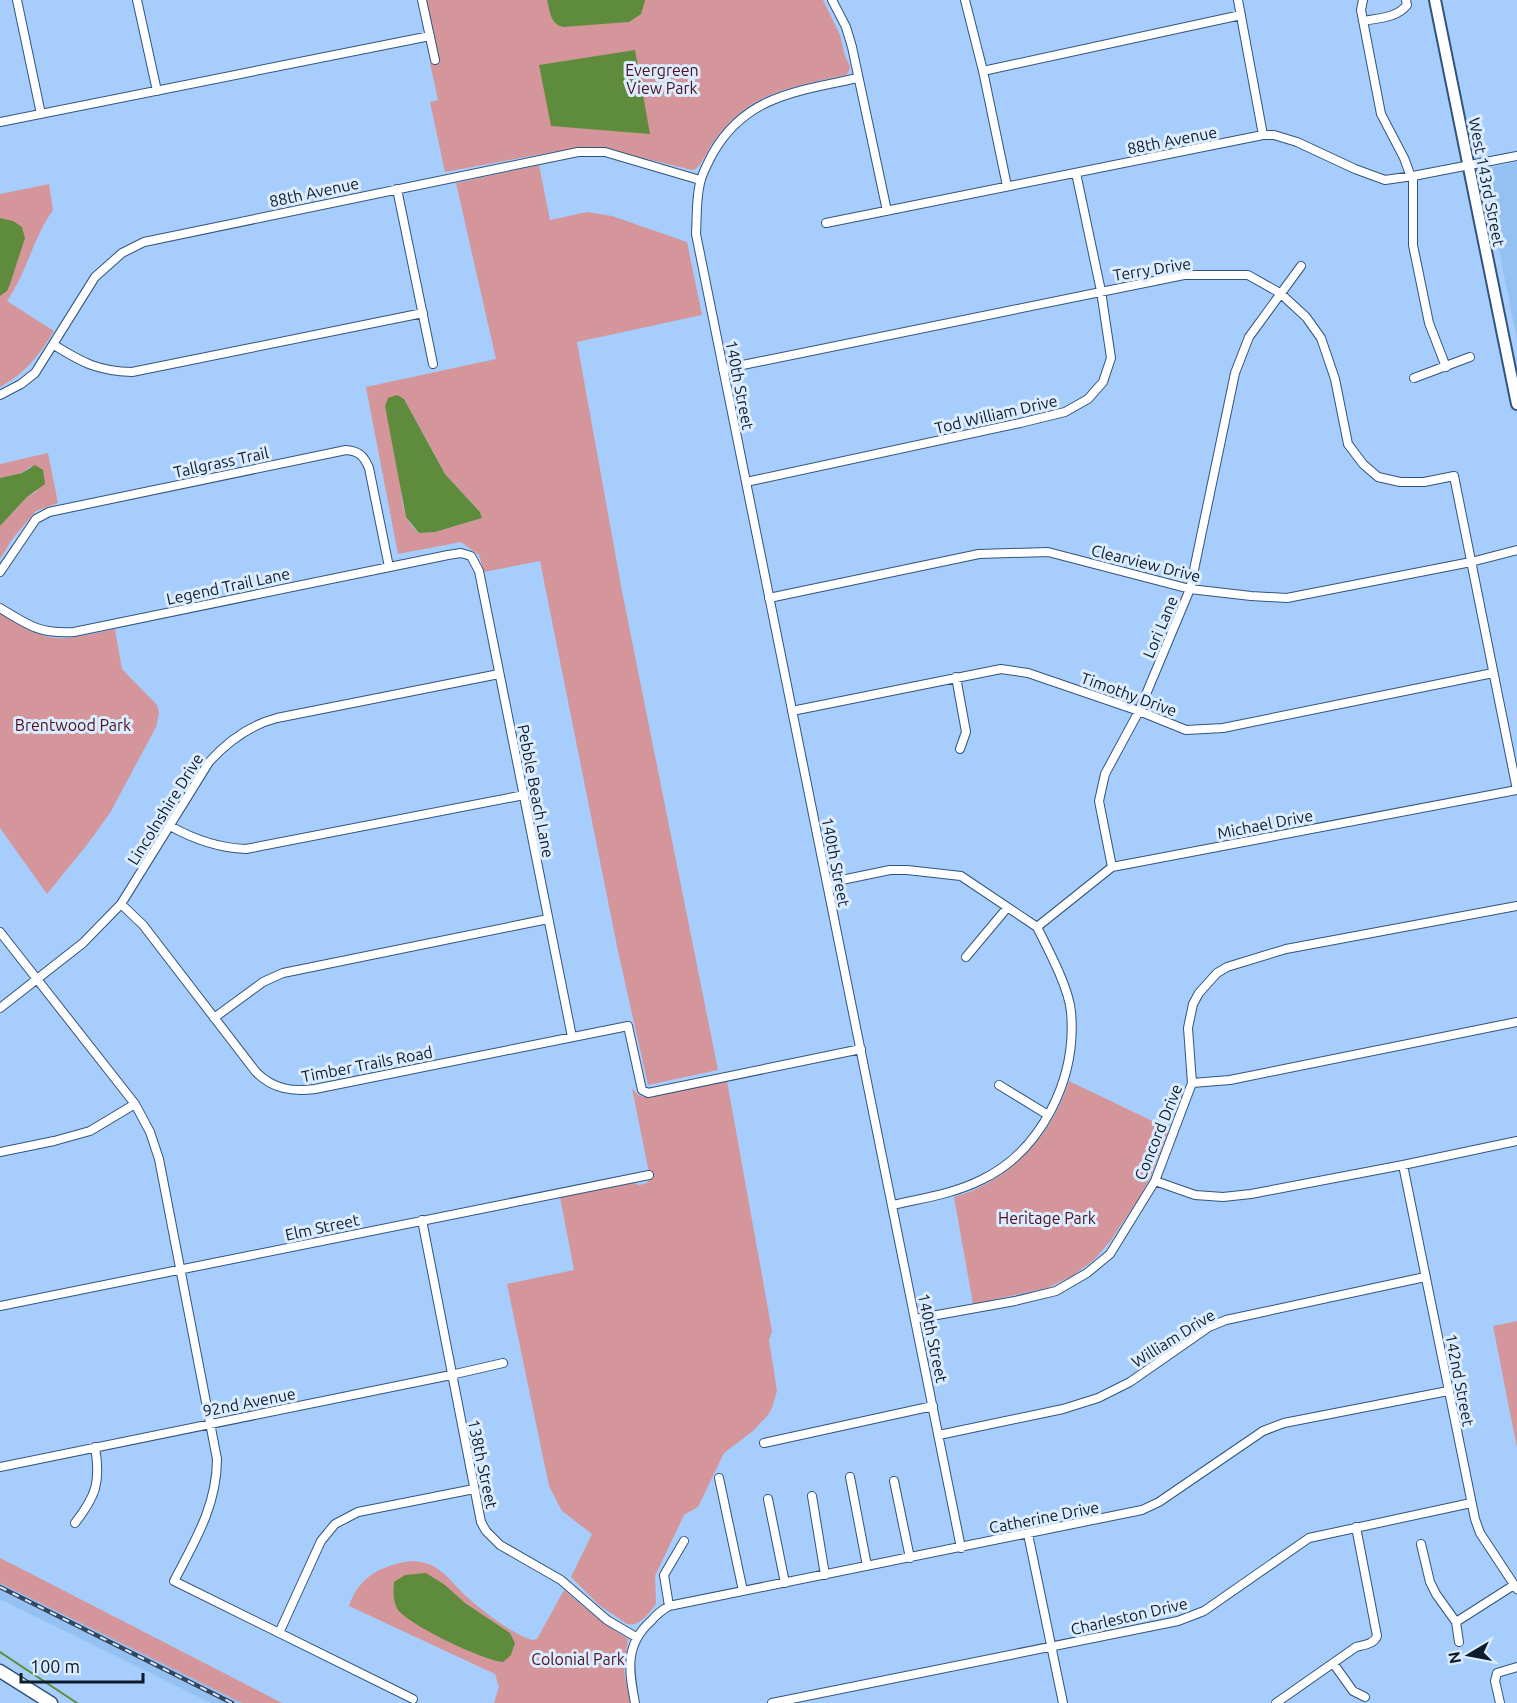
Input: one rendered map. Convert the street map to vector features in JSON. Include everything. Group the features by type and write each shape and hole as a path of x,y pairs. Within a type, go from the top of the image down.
{"main road":[{"name":"West 143rd Street","path":"1435,0 1517,404"},
{"path":"0,1671 51,1703"}],"street":[{"path":"17,0 41,114"},
{"path":"137,0 156,91"},
{"path":"422,0 435,60"},
{"path":"843,0 833,2 849,37 887,211"},
{"path":"965,0 983,70 1007,186"},
{"path":"1238,0 1263,135"},
{"path":"1363,0 1361,10 1381,114 1412,177 1413,245 1430,323 1446,367"},
{"path":"1363,21 1396,15 1403,11 1407,5 1406,0"},
{"path":"983,70 1241,15"},
{"path":"0,122 430,36"},
{"path":"700,180 719,143 731,128 752,110 783,94 858,78"},
{"name":"88th Avenue","path":"826,223 1263,135 1274,135 1297,142 1385,180 1412,177 1517,156"},
{"name":"88th Avenue","path":"0,394 21,384 35,373 95,277 115,258 134,246 155,238 578,152 605,152 700,180"},
{"name":"Tod William Drive","path":"746,482 1065,412 1088,399 1103,382 1111,358 1101,291 1076,173"},
{"name":"140th Street","path":"700,180 696,234 961,1548"},
{"path":"397,189 434,364"},
{"name":"Lori Lane","path":"1112,867 1099,801 1105,774 1139,711 1191,589 1235,373 1249,337 1300,266"},
{"name":"Terry Drive","path":"723,369 1184,275 1248,275 1280,293 1306,317 1321,338 1335,379 1348,444 1363,464 1378,477 1400,482 1424,482 1454,476 1471,562"},
{"path":"54,345 83,363 115,371 132,372 423,313"},
{"path":"1414,378 1470,357"},
{"name":"Tallgrass Trail","path":"0,572 36,519 49,512 346,450 359,453 369,468 389,567"},
{"name":"Clearview Drive","path":"770,598 979,554 1048,552 1191,589 1287,598 1471,562 1517,550"},
{"name":"Legend Trail Lane","path":"0,608 32,628 52,633 74,632 456,553 466,554"},
{"name":"Pebble Beach Lane","path":"466,554 475,562 478,571 572,1037"},
{"path":"1471,562 1517,790"},
{"name":"Timothy Drive","path":"792,711 1001,669 1028,673 1139,711 1186,730 1223,729 1493,673"},
{"name":"Lincolnshire Drive","path":"0,1008 83,943 121,904 209,762 223,747 256,725 278,718 499,674"},
{"path":"956,677 966,732 960,749"},
{"name":"Michael Drive","path":"1037,927 1112,867 1517,790"},
{"path":"170,826 200,841 227,848 246,849 524,795"},
{"path":"827,883 890,870 961,876 1037,927 1056,967 1071,1010 1071,1045 1063,1084 1048,1115 1031,1140 1017,1154 983,1179 948,1194 893,1205"},
{"name":"Timber Trails Road","path":"121,904 143,925 247,1062 261,1077 276,1086 300,1091 628,1026 642,1090 648,1093 861,1049"},
{"name":"Concord Drive","path":"915,1319 1056,1292 1087,1273 1110,1254 1155,1181 1192,1083 1188,1028 1193,1004 1206,983 1227,967 1286,949 1517,906"},
{"path":"966,957 1007,908"},
{"path":"214,1018 263,982 283,973 548,919"},
{"path":"0,932 135,1104 145,1120 157,1150 217,1459 214,1493 205,1521 174,1581 412,1699"},
{"path":"1192,1083 1230,1080 1517,1022"},
{"path":"999,1085 1048,1115"},
{"path":"0,1152 90,1131 135,1104"},
{"path":"1155,1181 1195,1195 1223,1197 1403,1165 1517,1141"},
{"name":"142nd Street","path":"1403,1165 1471,1503 1480,1533 1516,1587"},
{"name":"Elm Street","path":"0,1306 649,1175"},
{"name":"138th Street","path":"422,1220 481,1522 493,1538 572,1588 607,1620 636,1637"},
{"name":"William Drive","path":"939,1434 1063,1409 1098,1398 1130,1382 1209,1327 1239,1316 1425,1277"},
{"name":"92nd Avenue","path":"0,1467 503,1363"},
{"name":"Catherine Drive","path":"636,1637 642,1628 669,1606 1113,1517 1151,1506 1263,1431 1284,1423 1448,1391"},
{"path":"764,1443 933,1406"},
{"path":"75,1523 87,1507 96,1487 98,1467 95,1447"},
{"path":"850,1477 867,1566"},
{"path":"719,1478 743,1591"},
{"path":"894,1481 910,1558"},
{"path":"279,1633 321,1541 335,1524 358,1512 474,1489"},
{"path":"812,1496 825,1575"},
{"path":"768,1499 785,1583"},
{"name":"Charleston Drive","path":"772,1703 1178,1621 1204,1611 1309,1539 1471,1503"},
{"path":"1276,1703 1356,1647 1371,1642 1377,1636 1356,1527"},
{"path":"1028,1534 1063,1703"},
{"path":"669,1606 664,1575 684,1541"},
{"path":"1421,1544 1430,1582 1456,1622 1459,1642"},
{"path":"1456,1622 1516,1587"},
{"path":"635,1703 629,1665 636,1637"},
{"path":"1333,1663 1353,1691 1365,1697"},
{"path":"1500,1703 1495,1681 1497,1673 1517,1667"}],"shaded area":[{"path":"547,0 645,1 641,14 629,22 563,27 553,20"},
{"path":"635,50 650,134 551,126 539,65"},
{"path":"1517,162 1517,340 1483,169"},
{"path":"0,218 13,221 22,227 25,238 7,291 0,296"},
{"path":"397,395 404,399 445,474 480,512 482,518 435,532 419,533 406,517 385,406 388,398"},
{"path":"35,465 43,470 45,484 27,497 0,526 0,478 22,473"},
{"path":"426,1573 510,1633 515,1643 511,1655 503,1662 493,1660 431,1633 405,1617 395,1604 394,1582 405,1575"},
{"path":"0,1583 242,1703 211,1703 0,1599"}],"green space":[{"name":"Evergreen View Park","path":"426,0 823,0 840,35 850,66 846,75 774,93 744,110 716,138 696,169 692,170 606,149 575,148 445,172 430,102 438,100 430,63 438,60"},
{"path":"539,165 550,220 587,212 612,216 687,242 702,315 577,342 622,591 718,1070 648,1085 618,951 540,561 484,572 479,555 461,542 398,554 366,387 496,359 456,183","holes":["404,399 445,474 480,512 482,518 435,532 419,533 407,518 401,492"]},
{"path":"49,184 53,210 7,301 54,331 31,363 0,387 0,194"},
{"path":"48,453 58,503 36,511 13,538 0,559 0,526 27,497 37,491 31,466 22,473 0,478 0,464"},
{"name":"Brentwood Park","path":"0,613 31,631 55,638 115,629 122,669 157,705 159,713 156,727 110,813 47,894 0,828"},
{"path":"727,1081 772,1331 769,1340 777,1391 768,1415 753,1431 724,1453 698,1507 684,1515 655,1576 656,1604 640,1621 627,1624 599,1605 571,1577 592,1534 562,1511 549,1486 507,1284 574,1270 560,1197 632,1182 639,1185 647,1183 650,1178 632,1088 638,1095 644,1097"},
{"name":"Heritage Park","path":"1069,1081 1169,1129 1150,1178 1111,1240 1094,1260 1072,1276 1047,1288 973,1304 954,1197 993,1180 1026,1154 1052,1120"},
{"path":"1517,1321 1517,1448 1493,1326"},
{"path":"0,1558 282,1703 242,1703 0,1583"},
{"name":"Colonial Park","path":"412,1561 422,1562 437,1569 490,1616 507,1628 532,1640 537,1639 564,1590 603,1623 628,1639 624,1671 630,1703 494,1703 499,1687 495,1674 349,1606 359,1587 373,1574 391,1566"}],"waterway":[{"path":"0,1652 77,1703"}],"railway":[{"path":"0,1587 232,1703"}]}
